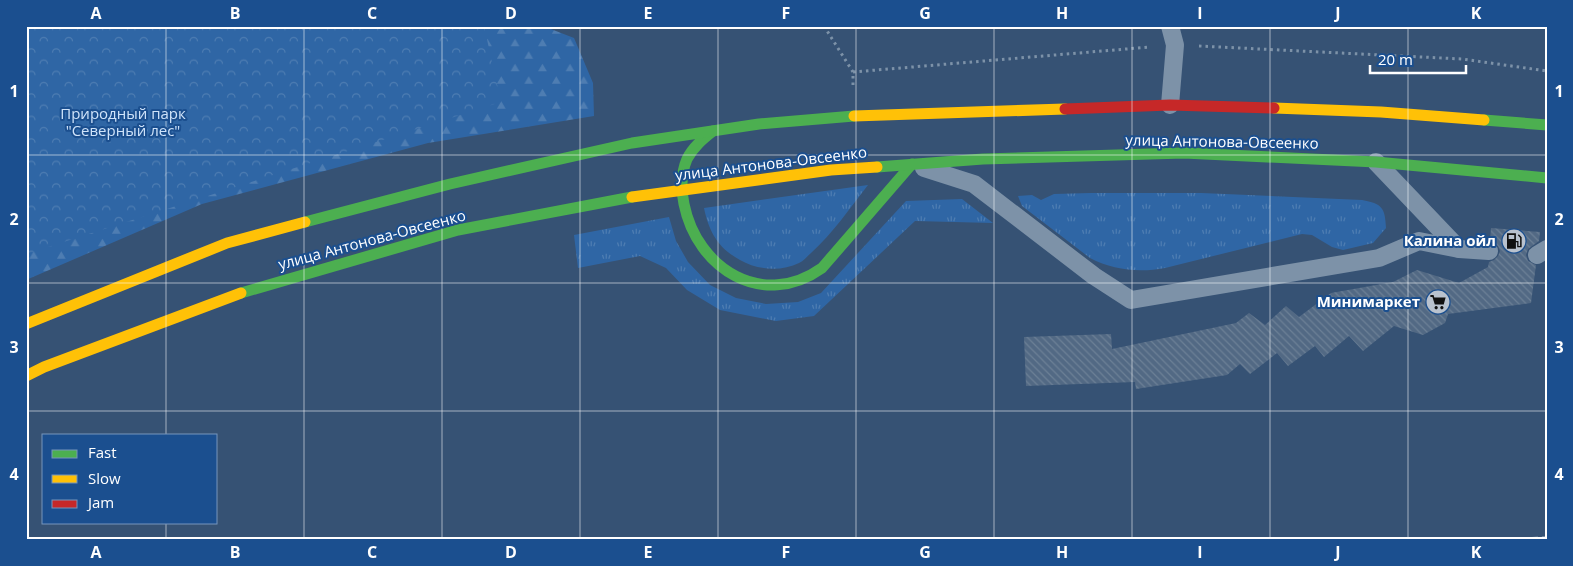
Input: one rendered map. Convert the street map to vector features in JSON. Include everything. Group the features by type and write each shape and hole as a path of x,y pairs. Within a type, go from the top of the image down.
{"highway":[{"path":"26,324 227,243 460,182 632,143 713,131 801,120 853,116 1170,106 1381,112 1547,125"},
{"path":"713,131 691,152 684,168 681,190 691,227 701,247 728,271 744,279 766,284 795,282 811,275 825,265 912,164"},
{"name":"улица Антонова-Овсеенко","path":"26,376 44,367 249,290 449,233 634,197 831,170 983,159 1184,154 1376,162 1547,178"}],"lane":[{"path":"1170,26 1175,45 1170,106"},
{"path":"1376,162 1459,249"},
{"path":"912,164 974,184 1094,276 1131,300 1379,258 1418,241 1459,249 1489,251"}],"path":[{"path":"824,26 853,72 853,116"}],"green space":[{"name":"Природный парк \"Северный лес\"","path":"26,26 543,26 574,38 593,83 594,116 428,143 202,204 26,280"},
{"name":"Природный парк \"Северный лес\"","path":"26,26 484,26 501,102 26,254"},
{"path":"868,185 827,237 804,260 785,268 761,268 732,255 720,245 712,232 704,208"},
{"path":"1201,193 1362,200 1374,203 1381,208 1385,215 1386,228 1373,243 1343,250 1332,247 1312,235 1302,234 1165,268 1136,270 1117,268 1090,258 1022,206 1018,196 1032,195 1041,200 1054,194"},
{"path":"962,199 993,223 915,221 814,316 776,321 720,310 687,290 666,268 640,256 578,268 574,235 669,217 676,241 688,262 710,285 736,298 766,304 798,302 821,293 906,201"}],"building":[{"path":"1491,228 1540,232 1539,241 1528,249 1526,255 1528,261 1536,265 1531,303 1448,314 1445,323 1423,335 1394,326 1363,351 1349,336 1324,357 1315,346 1288,366 1277,353 1250,374 1240,364 1227,375 1136,389 1135,382 1026,386 1024,337 1111,334 1112,349 1236,323 1249,313 1265,325 1286,306 1299,317 1331,293 1393,282 1417,270 1459,283 1488,267 1489,262 1498,256 1500,251 1498,246 1490,240"}],"railway":[{"path":"1516,540 1547,538"}],"traffic: fast":[{"path":"305,222 450,184 632,143 759,124 854,116"},
{"path":"1484,120 1547,125"},
{"path":"713,131 695,147 687,159 682,181 684,204 691,227 703,247 718,264 736,276 756,283 777,285 800,280 822,268 912,164"},
{"path":"877,167 983,159 1184,153 1376,162 1547,178"},
{"path":"241,293 458,230 632,197"}],"traffic: slow":[{"path":"1274,108 1381,112 1484,120"},
{"path":"854,116 1065,109"},
{"path":"632,197 831,170 877,167"},
{"path":"26,324 227,243 305,222"},
{"path":"26,376 44,367 241,293"}],"traffic: jam":[{"path":"1065,109 1170,105 1274,108"}],"place":[{"name":"Калина ойл","path":"1514,241"},
{"name":"Минимаркет","path":"1438,302"}]}
